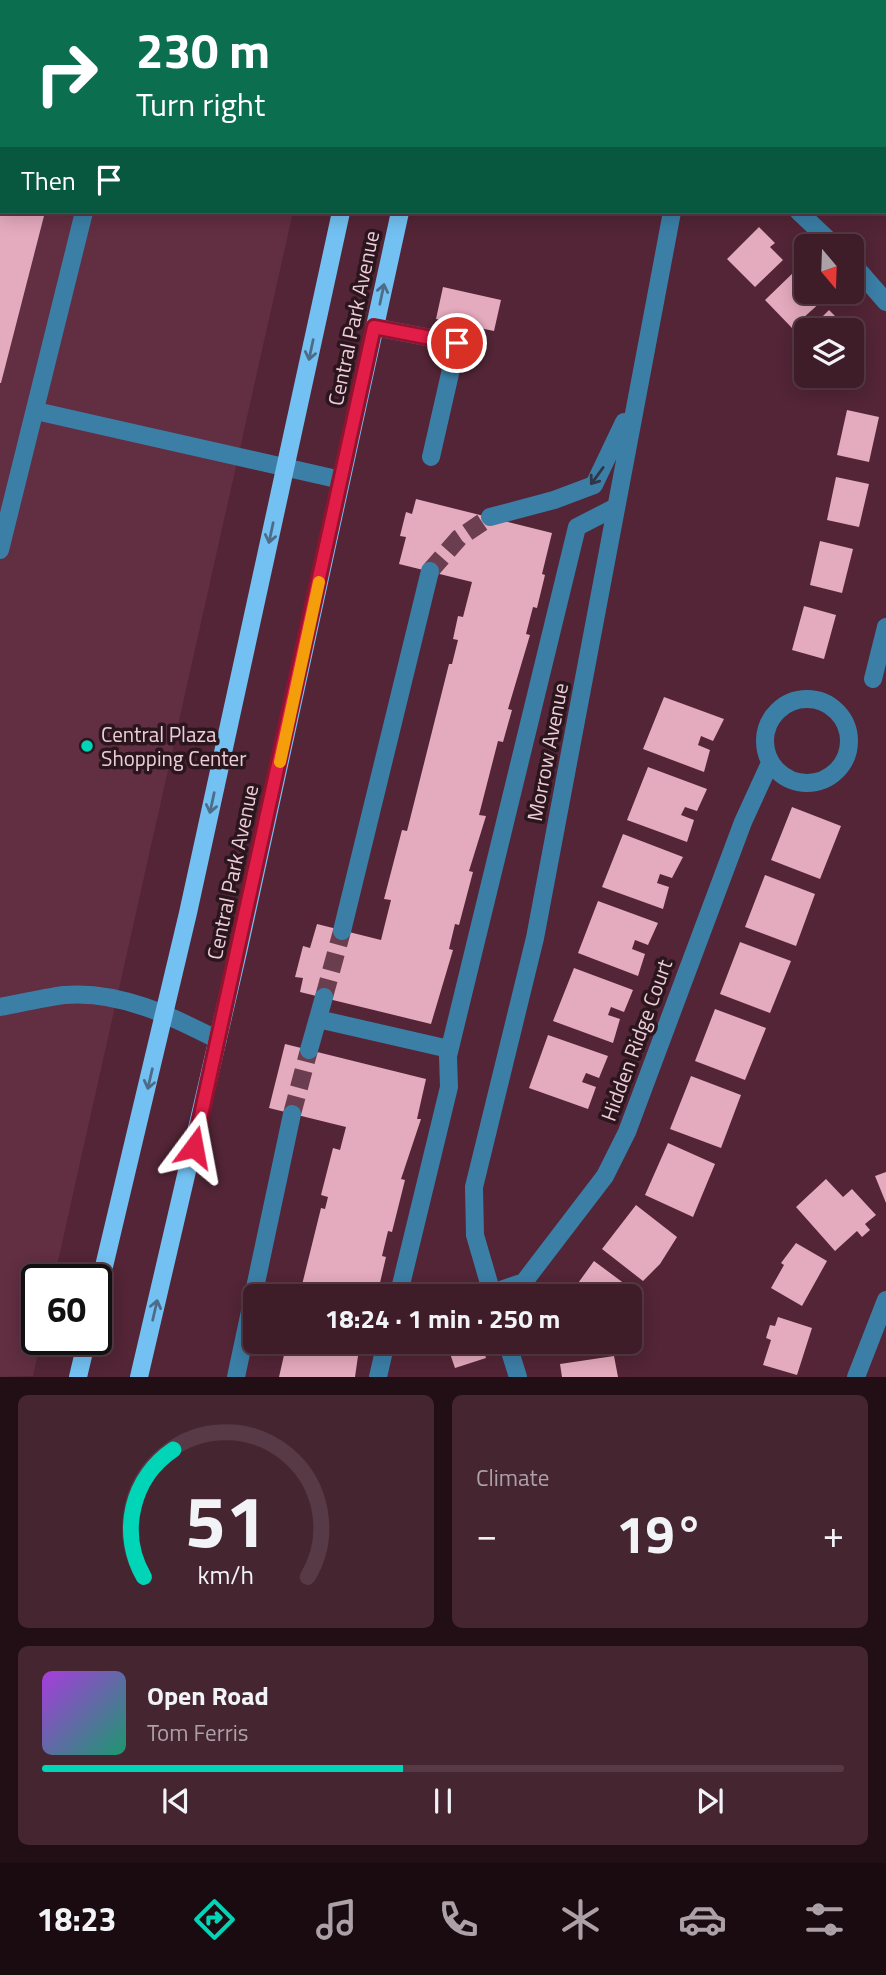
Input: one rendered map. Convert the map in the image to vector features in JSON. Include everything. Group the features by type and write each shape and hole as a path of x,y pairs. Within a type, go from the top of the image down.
{"main road":[{"name":"Central Park Avenue","path":"105,1264 165,1013 341,214"},
{"name":"Central Park Avenue","path":"139,1377 218,1040 400,214"},
{"path":"78,1377 83,1355"}],"street":[{"path":"0,550 84,214"},
{"name":"Morrow Avenue","path":"490,1284 475,1235 472,1207 474,1187 535,938 672,214"},
{"path":"801,214 822,234"},
{"path":"864,277 886,302"},
{"path":"374,327 457,343 431,457"},
{"path":"490,517 554,500 594,485 637,393"},
{"path":"36,411 341,480"},
{"path":"401,1284 449,1087 449,1049 577,527 616,507"},
{"path":"342,930 430,571"},
{"path":"873,679 886,627"},
{"path":"801,699 817,700 832,708 844,720 849,735 848,752 841,767 828,778 813,783 796,782 781,775 770,763 764,747 765,731 773,716 785,705 801,699"},
{"name":"Hidden Ridge Court","path":"519,1284 524,1282 605,1176 626,1132 743,822 770,763"},
{"path":"0,1007 66,995 114,998 165,1013 218,1040"},
{"path":"309,1050 324,998"},
{"path":"318,1019 449,1049"},
{"path":"236,1377 292,1114"},
{"path":"856,1377 886,1300"},
{"path":"378,1377 383,1354"},
{"path":"511,1354 518,1377"}],"shaded area":[{"name":"Central Plaza Shopping Center","path":"0,214 293,214 57,1264 21,1264 21,1355 38,1355 33,1376 0,1377"}],"building":[{"path":"0,214 44,214 1,383"},
{"path":"759,227 775,243 770,247 783,260 755,287 727,259"},
{"path":"794,272 794,304 819,304 803,318 794,318 792,328 765,300"},
{"path":"443,287 501,300 494,331 436,319"},
{"path":"829,310 837,318 821,318"},
{"path":"847,410 879,417 869,462 837,455"},
{"path":"836,477 869,484 859,527 827,520"},
{"path":"416,499 552,533 537,608 533,607 526,634 530,635 508,709 512,710 503,742 498,741 479,815 486,816 469,871 473,872 459,925 455,924 449,949 453,950 431,1024 300,992 303,978 295,977 303,946 310,948 317,924 381,940 391,900 384,899 402,830 407,831 449,664 452,664 458,640 453,639 458,616 463,617 472,582 399,564 406,537 400,536 406,512 412,514"},
{"path":"820,541 853,549 842,593 810,585"},
{"path":"804,606 836,615 824,659 792,650"},
{"path":"664,697 724,719 713,741 701,736 698,745 710,750 704,772 643,749"},
{"path":"648,767 707,789 697,811 685,807 681,815 694,820 687,842 627,820"},
{"path":"792,807 841,826 820,879 771,860"},
{"path":"623,834 683,857 672,878 660,874 657,883 669,887 663,909 602,887"},
{"path":"765,875 815,894 796,946 745,927"},
{"path":"598,901 658,923 648,945 635,940 632,949 645,954 638,976 578,953"},
{"path":"740,942 791,961 770,1013 720,994"},
{"path":"574,968 633,990 624,1012 611,1007 608,1015 620,1019 613,1043 553,1021"},
{"path":"715,1009 766,1028 745,1080 695,1061"},
{"path":"548,1035 608,1056 599,1078 586,1073 582,1082 596,1087 588,1109 529,1088"},
{"path":"285,1044 426,1079 417,1119 421,1119 401,1179 405,1180 392,1232 388,1231 380,1284 302,1284 321,1208 325,1209 328,1197 321,1195 333,1148 340,1150 346,1127 269,1108"},
{"path":"691,1076 741,1095 721,1148 670,1129"},
{"path":"668,1143 715,1164 693,1217 645,1195"},
{"path":"886,1172 886,1203 875,1176"},
{"path":"826,1179 843,1197 852,1189 876,1215 865,1224 870,1230 862,1237 857,1231 835,1251 796,1207"},
{"path":"636,1205 677,1237 660,1264 643,1281 602,1249"},
{"path":"796,1243 827,1261 802,1306 771,1288 784,1265 781,1263"},
{"path":"594,1261 625,1284 577,1284"},
{"path":"778,1317 812,1328 797,1375 763,1365 771,1340 766,1338 770,1325 775,1326"},
{"path":"284,1354 358,1354 355,1377 279,1377"},
{"path":"450,1354 485,1354 486,1358 455,1368"},
{"path":"614,1356 618,1377 562,1377 560,1364"}],"tunnel":[{"path":"430,571 459,538 490,517"},
{"path":"324,997 342,931"},
{"path":"292,1114 309,1050"}],"slow traffic":[{"path":"280,762 319,582"}],"place":[{"name":"Central Plaza Shopping Center","path":"87,746"}],"route":[{"path":"194,1147 374,327 457,343"}]}
